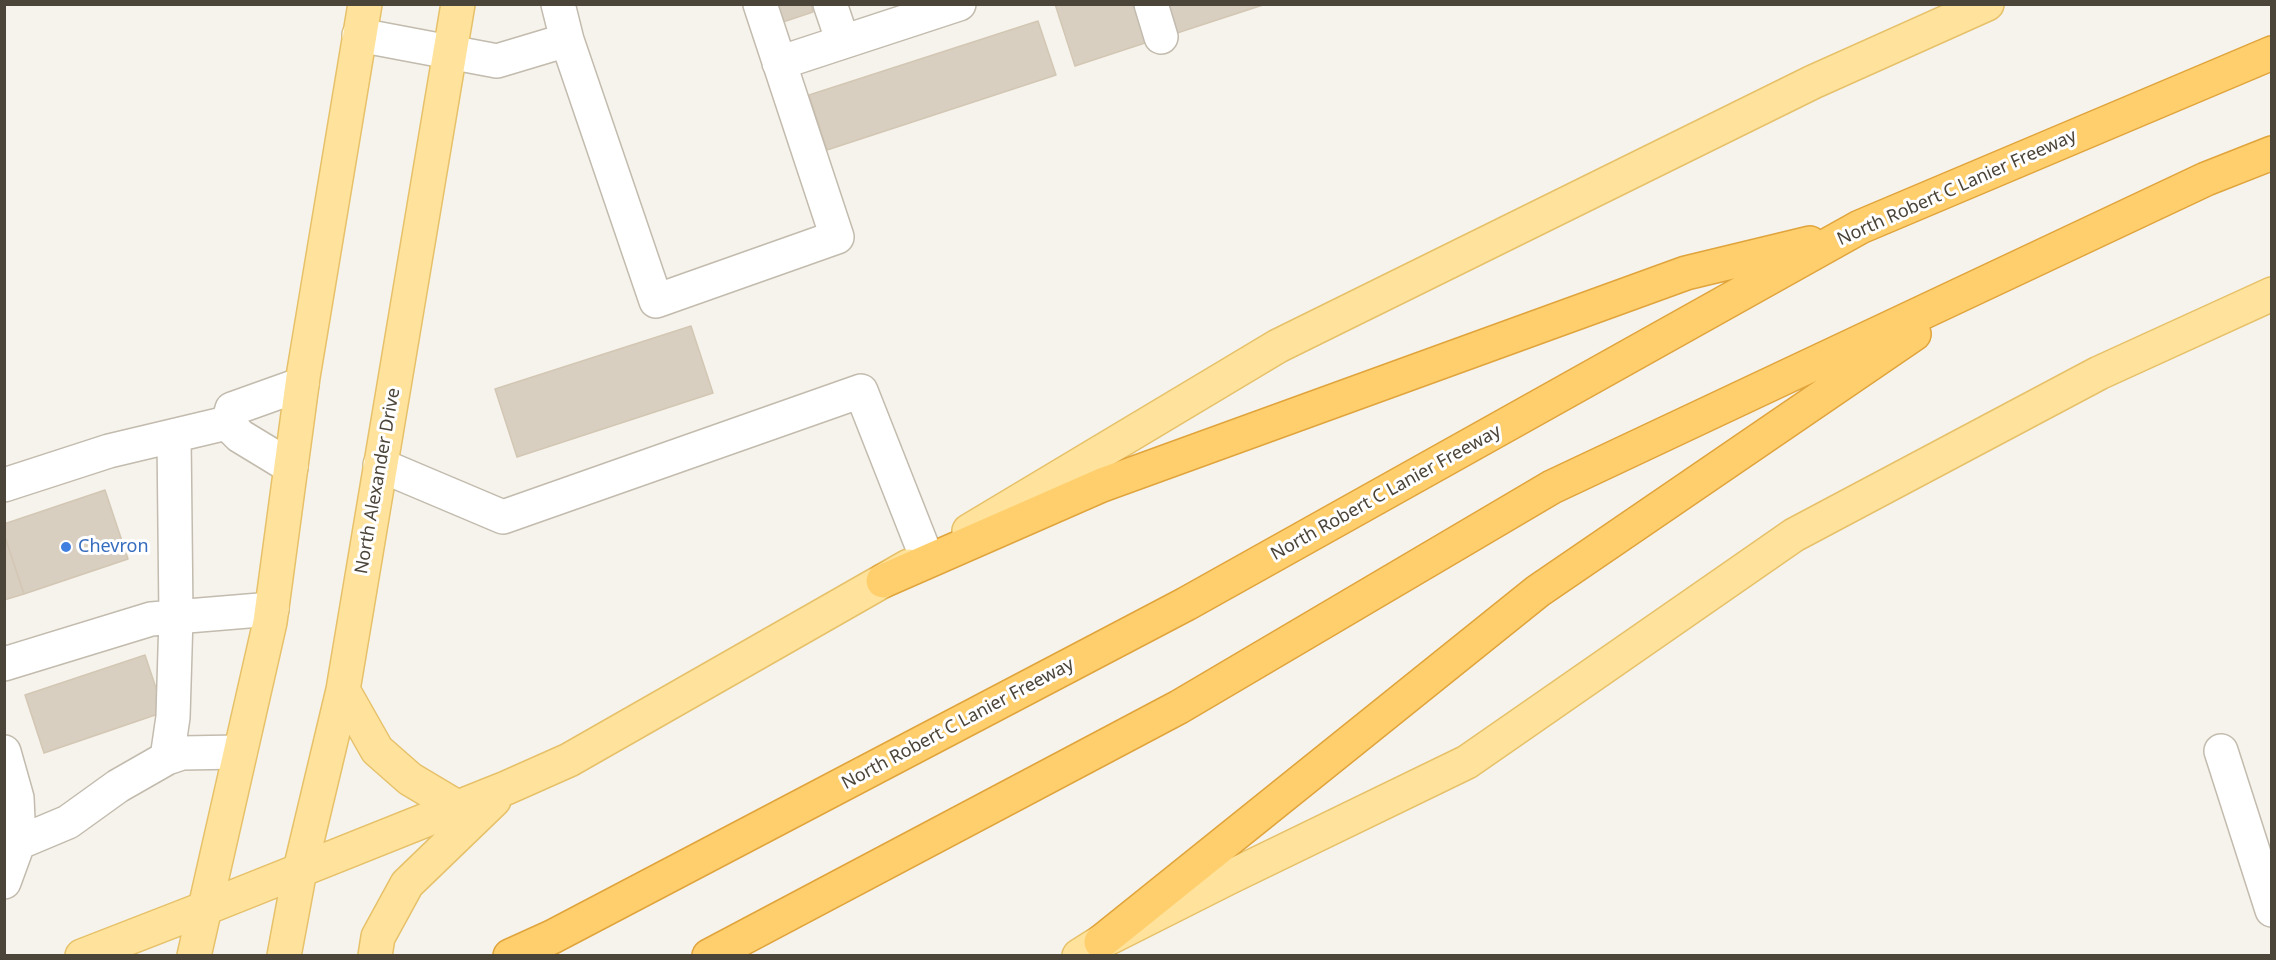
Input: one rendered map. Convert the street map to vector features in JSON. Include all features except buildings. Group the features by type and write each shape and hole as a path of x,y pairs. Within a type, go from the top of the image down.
{"highway":[{"name":"North Robert C Lanier Freeway","path":"510,956 552,937 1186,604 1870,223 2271,53"},
{"path":"709,956 1179,707 1552,487 2206,179 2271,153"},
{"path":"883,581 1102,485 1686,273 1847,235"},
{"path":"1090,949 1539,591 1997,278"}],"main road":[{"name":"North Alexander Drive","path":"284,956 300,870 343,690 458,4"},
{"path":"82,956 506,788 569,760 926,556 1278,346 1813,82 1987,4"},
{"path":"194,956 272,609 302,384 362,20"},
{"path":"1090,949 1230,877 1467,762 1794,535 2099,373 2271,294"},
{"path":"343,690 377,750 410,779 457,807"},
{"path":"375,956 378,937 407,884 506,788"}],"street":[{"path":"558,4 567,40 656,301 837,237 760,4"},
{"path":"830,4 843,42"},
{"path":"779,63 843,42 904,13 959,4"},
{"path":"1151,4 1161,37"},
{"path":"362,20 450,53 497,61 567,40"},
{"path":"291,467 240,436 229,419 232,409 302,384"},
{"path":"380,465 502,518 861,392 926,556"},
{"path":"4,485 109,451 231,423"},
{"path":"167,758 173,717 176,617 174,436"},
{"path":"4,664 151,619 272,609"},
{"path":"2221,751 2271,910"},
{"path":"4,752 17,798 18,843 4,882"},
{"path":"18,843 68,822 118,786 167,758 182,753 240,752"}],"place":[{"name":"Chevron","path":"66,547"}]}
